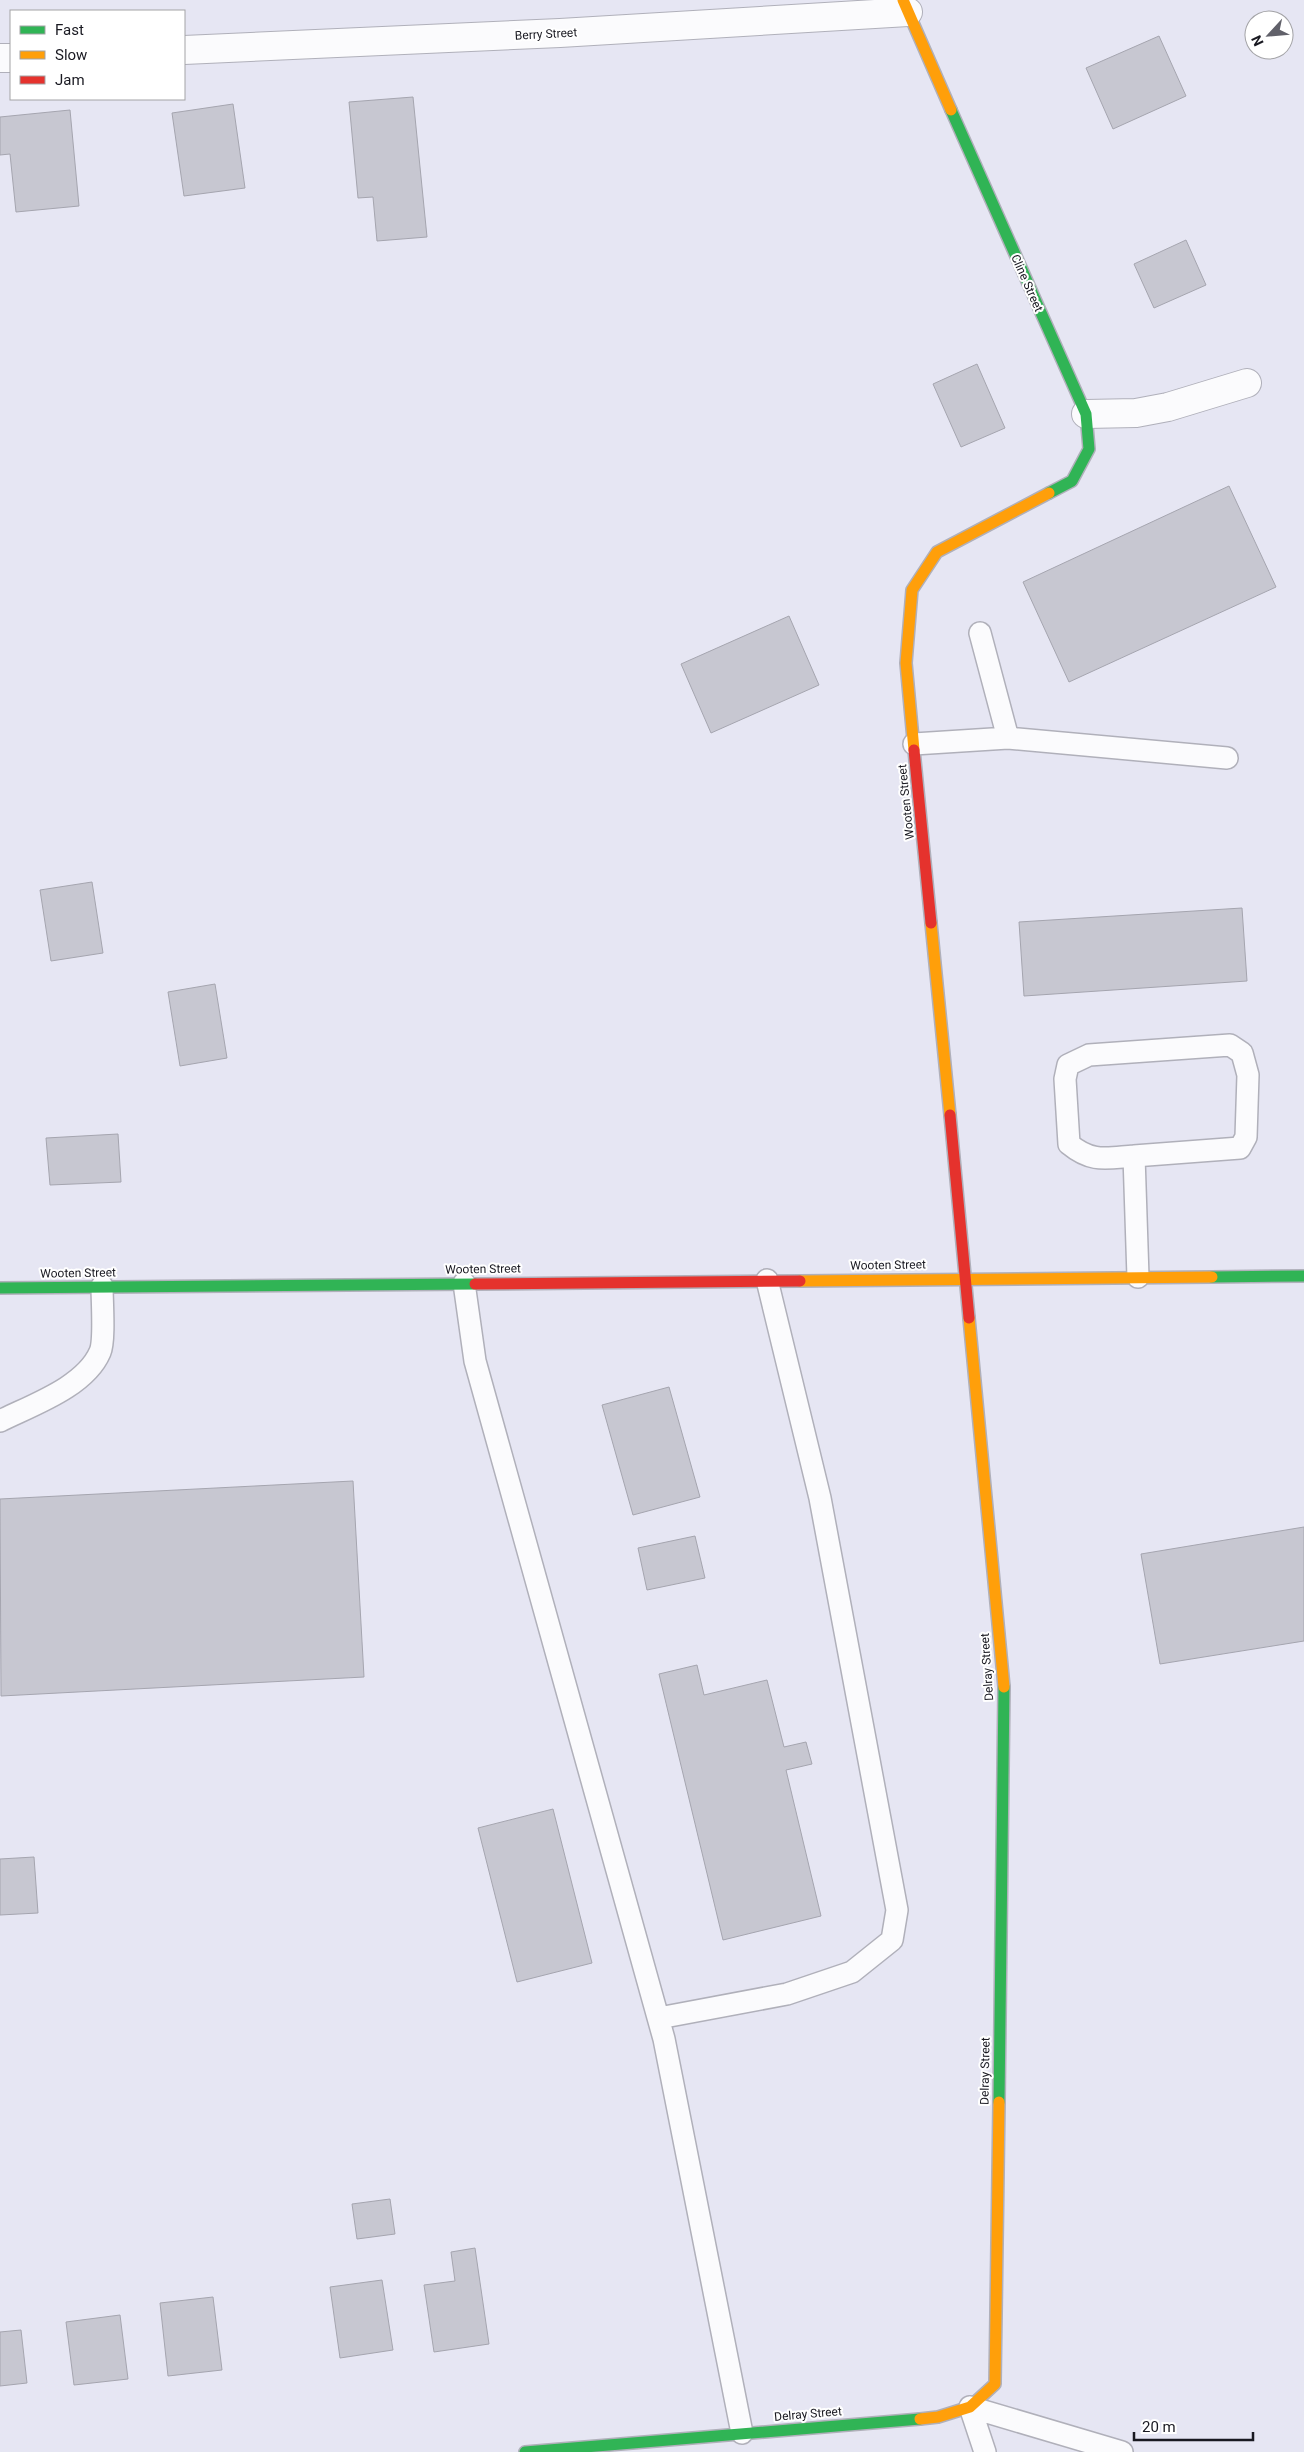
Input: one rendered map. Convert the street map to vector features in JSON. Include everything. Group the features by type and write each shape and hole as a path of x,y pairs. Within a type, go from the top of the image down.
{"street":[{"name":"Berry Street","path":"185,50 560,34 906,6"},
{"name":"Cline Street","path":"906,6 1086,414"},
{"path":"1086,414 1136,413 1168,407 1248,382"},
{"name":"Wooten Street","path":"965,1278 906,663 912,590 937,552 1072,481 1089,449 1086,414"},
{"name":"Wooten Street","path":"0,1288 1304,1276"},
{"name":"Delray Street","path":"525,2452 938,2416 970,2407 995,2384 1004,1682 965,1278"}],"lane":[{"path":"980,633 1008,738"},
{"path":"914,744 1008,738 1227,758"},
{"path":"1230,1045 1242,1054 1248,1075 1246,1138 1240,1148 1134,1156 1095,1159 1079,1152 1069,1144 1065,1079 1068,1065 1089,1055 1230,1045"},
{"path":"1134,1156 1138,1277"},
{"path":"659,2018 787,1994 852,1972 892,1940 897,1910 820,1498 767,1280"},
{"path":"464,1283 476,1361 659,2018 742,2434"},
{"path":"0,1422 72,1384 91,1367 101,1351 102,1286"},
{"path":"970,2407 985,2452"},
{"path":"970,2407 1122,2452"}],"building":[{"path":"1159,36 1186,96 1113,129 1086,68"},
{"path":"413,97 427,237 377,241 373,197 358,198 349,102"},
{"path":"233,104 245,188 184,196 172,113"},
{"path":"70,110 79,206 16,212 10,154 0,155 0,117"},
{"path":"1186,240 1206,285 1154,308 1134,264"},
{"path":"977,364 1005,428 961,447 933,384"},
{"path":"1229,486 1276,587 1069,682 1023,582"},
{"path":"789,616 819,685 711,733 681,664"},
{"path":"92,882 103,953 51,961 40,890"},
{"path":"1242,908 1247,981 1024,996 1019,922"},
{"path":"215,984 227,1058 180,1066 168,992"},
{"path":"118,1134 121,1182 50,1185 46,1138"},
{"path":"669,1387 700,1497 633,1515 602,1405"},
{"path":"353,1481 364,1677 1,1696 0,1499"},
{"path":"1304,1527 1304,1641 1160,1664 1141,1554"},
{"path":"695,1536 705,1578 647,1590 638,1548"},
{"path":"697,1665 704,1695 767,1680 784,1747 806,1742 812,1764 786,1770 821,1916 723,1940 659,1674"},
{"path":"553,1809 592,1963 517,1982 478,1828"},
{"path":"34,1857 38,1913 0,1915 0,1859"},
{"path":"390,2199 395,2234 357,2239 352,2204"},
{"path":"475,2248 489,2344 434,2352 424,2285 455,2281 451,2252"},
{"path":"382,2280 393,2350 340,2358 330,2287"},
{"path":"213,2297 222,2370 168,2376 160,2303"},
{"path":"120,2315 128,2379 74,2385 66,2322"},
{"path":"21,2330 27,2383 0,2386 0,2332"}],"traffic: fast":[{"path":"951,110 1086,414 1089,449 1072,481 1049,493"},
{"path":"1212,1277 1304,1276"},
{"path":"0,1288 475,1284"},
{"path":"999,2102 1004,1687"},
{"path":"525,2452 920,2419"}],"traffic: slow":[{"path":"903,0 951,110"},
{"path":"914,750 906,663 912,590 937,552 1049,493"},
{"path":"931,923 950,1115"},
{"path":"800,1281 1212,1277"},
{"path":"969,1318 1004,1687"},
{"path":"920,2419 938,2417 970,2407 995,2384 999,2102"}],"traffic: jam":[{"path":"914,750 931,923"},
{"path":"950,1115 969,1318"},
{"path":"475,1284 800,1281"}]}
